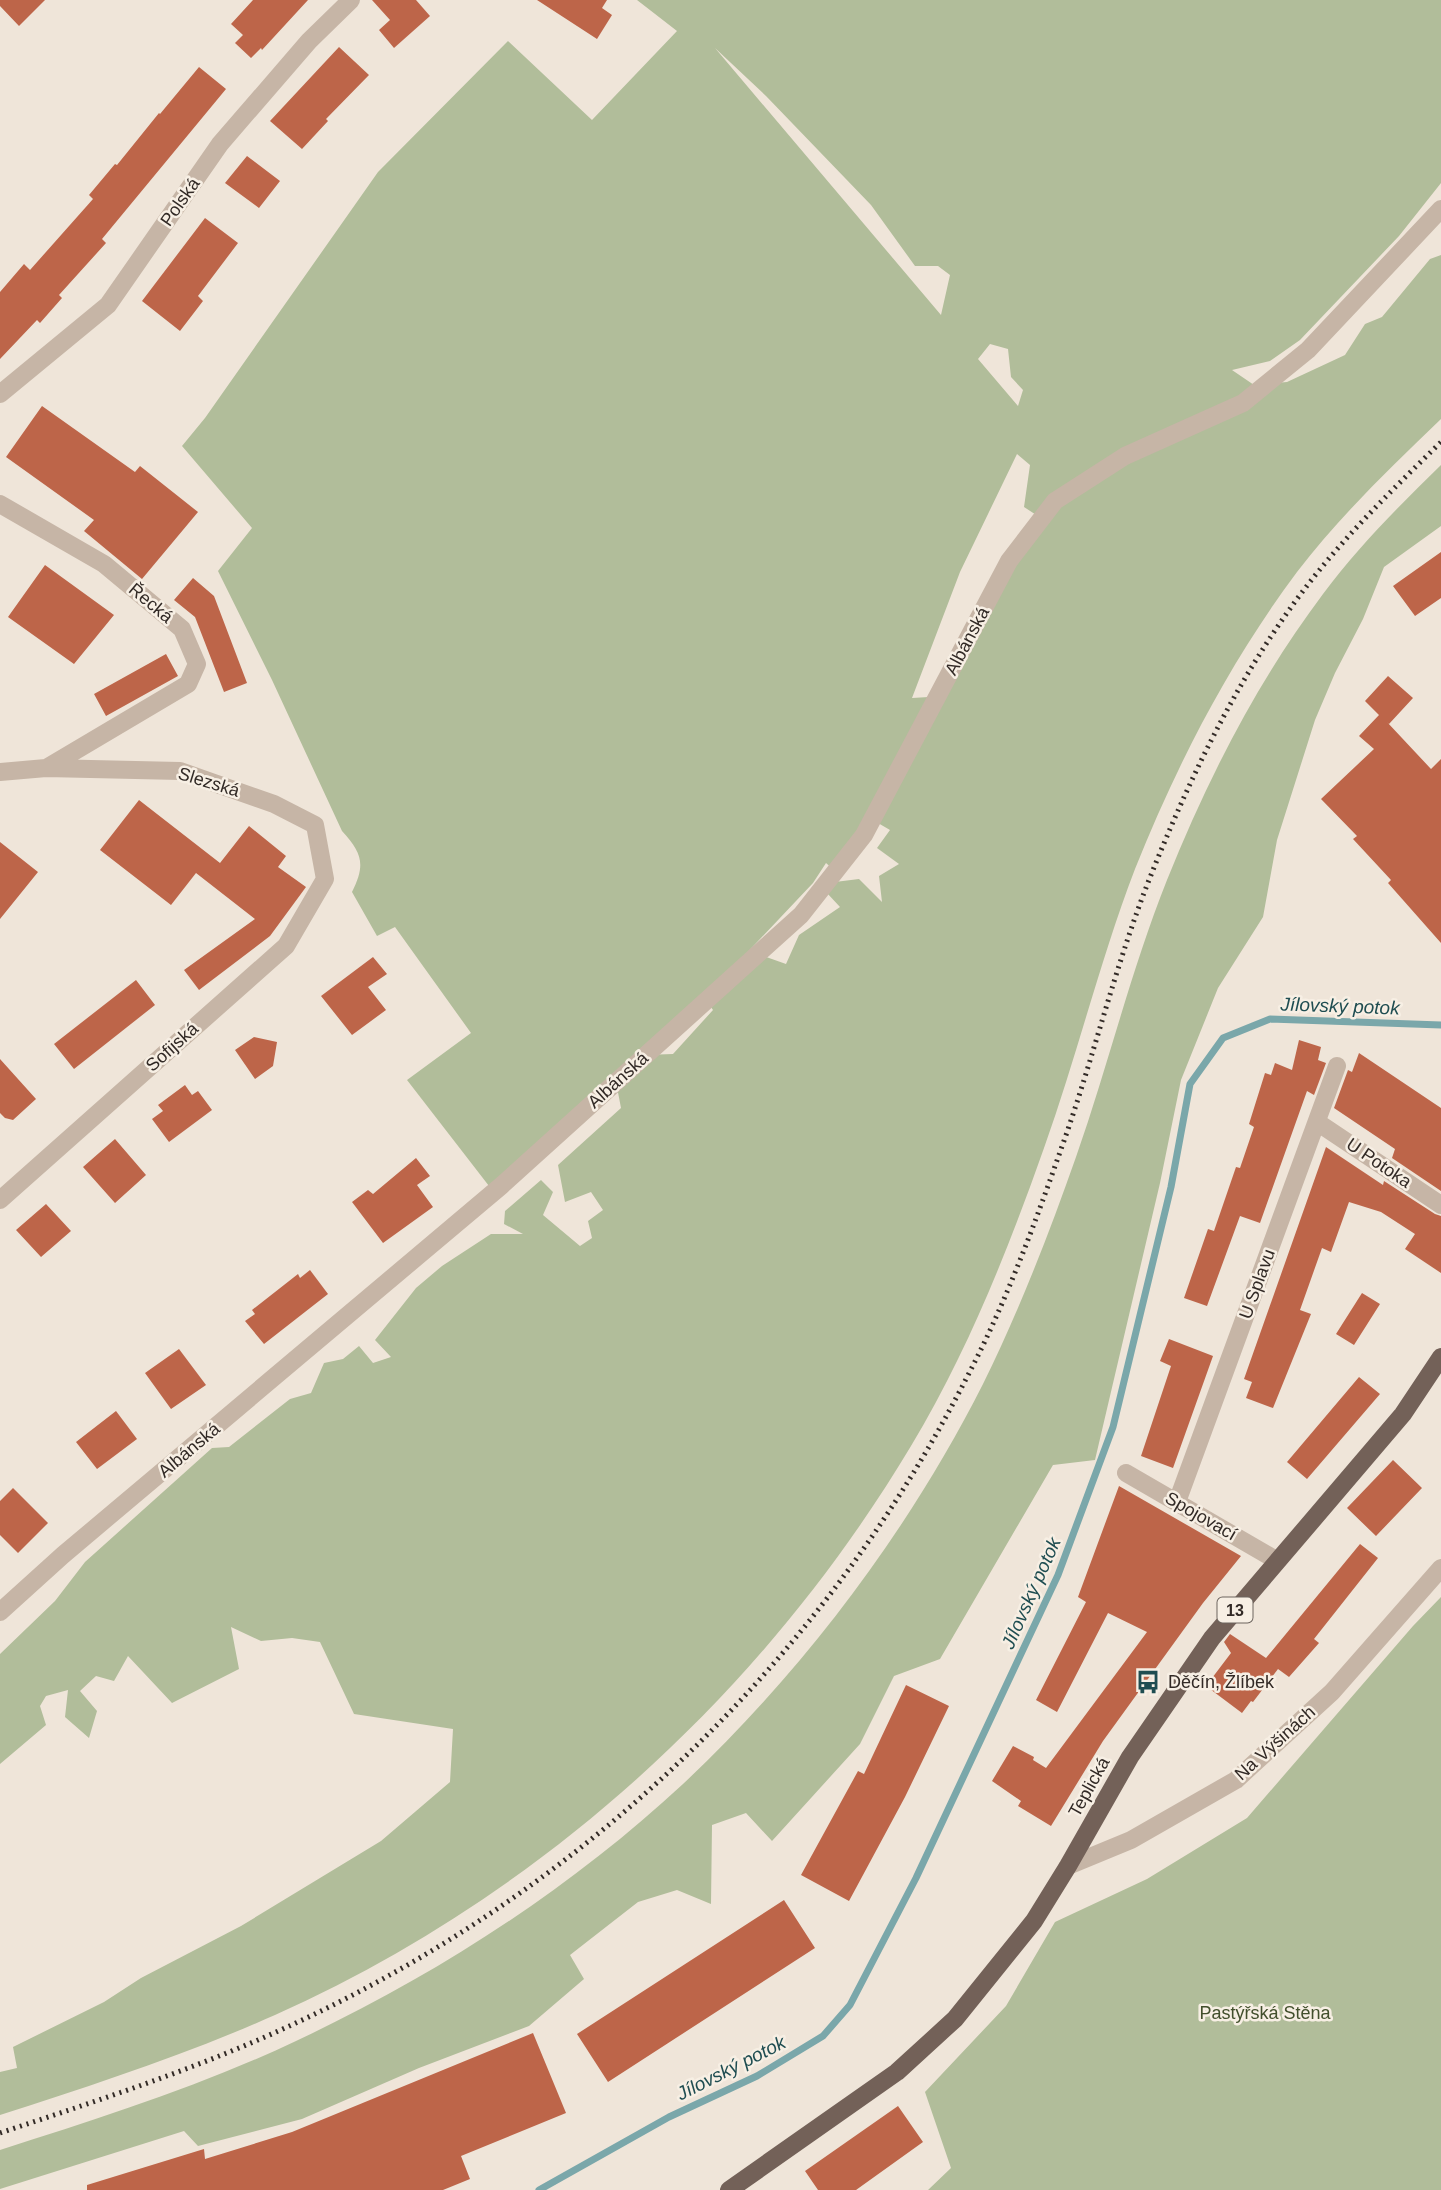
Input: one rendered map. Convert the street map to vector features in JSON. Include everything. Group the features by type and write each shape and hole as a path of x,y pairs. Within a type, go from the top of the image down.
{"main road":[{"name":"Teplická","path":"729,2190 897,2072 955,2019 1034,1921 1130,1757 1172,1692 1276,1560 1435,1375 1441,1357"}],"street":[{"name":"Polská","path":"0,394 108,305 220,144 309,41 351,0"},
{"name":"Albánská","path":"0,1612 63,1555 501,1186 801,915 864,835 1009,561 1055,501 1125,456 1242,403 1308,350 1441,209"},
{"name":"Řecká","path":"0,505 104,564 183,629 197,664 188,684 46,768"},
{"name":"Slezská","path":"0,772 46,768 180,771 274,804 315,825 325,879"},
{"name":"Sofijská","path":"0,1200 286,946 325,879"},
{"name":"U Splavu","path":"1177,1502 1337,1066"},
{"name":"U Potoka","path":"1317,1122 1441,1205"},
{"name":"Spojovací","path":"1126,1474 1276,1560"},
{"name":"Na Výšinách","path":"1068,1866 1131,1840 1236,1780 1332,1692 1441,1568"}],"green space":[{"path":"637,0 1441,0 1441,183 1399,236 1300,340 1270,361 1232,370 1254,385 1287,382 1345,355 1365,324 1382,317 1430,259 1441,255 1441,419 1313,551 1249,642 1206,715 1168,791 1135,869 1044,1148 1001,1263 968,1338 911,1446 852,1537 786,1623 714,1704 636,1779 553,1848 465,1911 372,1967 241,2030 104,2081 0,2115 0,2072 17,2068 13,2047 104,2002 141,1978 241,1926 381,1841 450,1782 453,1729 354,1714 320,1642 292,1638 261,1641 231,1627 239,1669 172,1703 128,1656 114,1681 96,1676 80,1691 97,1711 89,1738 65,1717 68,1690 46,1696 40,1706 46,1725 0,1764 0,1654 55,1601 85,1562 212,1448 229,1447 290,1399 311,1393 324,1363 343,1359 359,1346 373,1363 391,1357 375,1340 416,1288 442,1266 491,1234 523,1234 504,1224 505,1211 541,1180 553,1192 543,1215 580,1246 592,1238 588,1221 603,1210 591,1192 565,1202 558,1165 621,1108 616,1082 645,1055 673,1054 713,1010 704,997 489,1186 407,1080 471,1033 395,927 377,936 352,892 359,874 358,853 342,831 218,571 252,528 182,446 205,418 378,172 508,41 592,120 677,31","holes":["715,48 766,96 871,205 915,266 938,266 950,275 941,315","990,344 1008,349 1011,377 1023,390 1018,406 978,359","1017,454 1030,465 1024,507 1047,522 1015,563 946,696 912,698 960,572","878,823 890,830 877,848 899,864 879,876 882,902 859,879 835,882 827,893 840,907 799,935 786,964 758,954 744,956 813,883 826,863 835,871"]},
{"path":"1441,465 1441,526 1384,567 1363,619 1335,673 1315,720 1277,840 1263,917 1218,988 1181,1080 1160,1183 1095,1460 1053,1465 940,1659 894,1676 860,1744 772,1841 746,1813 712,1825 711,1904 677,1890 638,1902 570,1955 584,1979 529,2026 419,2068 302,2119 198,2146 184,2131 0,2189 0,2150 224,2073 296,2041 399,1988 499,1927 548,1894 640,1823 728,1740 811,1646 887,1546 922,1493 954,1439 1009,1329 1066,1186 1142,948 1167,880 1199,805 1255,696 1299,627 1336,577"},
{"name":"Pastýřská Stěna","path":"1441,1597 1441,2190 928,2190 951,2168 925,2092 1006,2006 1055,1922 1147,1879 1247,1818"}],"building":[{"path":"0,0 45,0 19,26 0,6"},
{"path":"253,0 308,0 262,50 261,48 251,58 235,43 243,35 231,24"},
{"path":"372,0 416,0 430,16 394,48 379,30 390,20"},
{"path":"537,0 607,0 602,8 612,15 597,39"},
{"path":"339,47 369,75 326,119 328,121 302,149 270,121"},
{"path":"199,67 226,89 102,239 106,243 59,295 62,298 40,323 37,320 0,359 0,292 24,264 30,270 93,199 89,195"},
{"path":"247,156 280,181 259,208 225,183"},
{"path":"205,218 238,243 198,296 203,301 180,331 142,301"},
{"path":"42,406 135,472 140,466 198,512 142,579 84,531 94,520 6,457"},
{"path":"1441,552 1441,598 1415,616 1393,586"},
{"path":"45,565 114,615 74,664 8,617"},
{"path":"193,578 214,596 247,683 224,692 195,617 174,600"},
{"path":"166,654 178,676 106,716 94,694"},
{"path":"1388,676 1413,698 1389,724 1387,722 1431,769 1441,759 1441,943 1388,883 1391,880 1353,839 1357,836 1321,799 1374,749 1359,736 1379,715 1365,701"},
{"path":"139,800 220,863 249,826 286,856 278,867 306,887 270,936 199,990 184,970 255,919 196,873 171,905 100,850"},
{"path":"0,842 38,872 0,919"},
{"path":"373,957 387,974 368,987 386,1010 352,1035 321,996"},
{"path":"136,980 155,1005 74,1069 54,1044"},
{"path":"254,1037 277,1042 273,1066 255,1079 235,1050"},
{"path":"1299,1040 1321,1047 1318,1060 1326,1063 1314,1095 1307,1091 1260,1223 1240,1216 1207,1306 1184,1298 1208,1229 1214,1231 1236,1167 1240,1168 1254,1127 1249,1124 1265,1073 1271,1075 1275,1063 1292,1070"},
{"path":"1359,1053 1441,1108 1441,1191 1392,1158 1395,1149 1334,1108 1348,1070 1352,1072"},
{"path":"0,1059 36,1099 13,1120 0,1113"},
{"path":"185,1085 192,1095 198,1091 212,1110 169,1142 152,1119 163,1111 158,1105"},
{"path":"115,1139 146,1175 115,1203 83,1167"},
{"path":"1326,1147 1383,1185 1384,1181 1441,1216 1441,1273 1405,1249 1415,1234 1381,1212 1349,1202 1331,1252 1322,1248 1300,1310 1311,1314 1273,1408 1246,1398 1252,1382 1244,1379"},
{"path":"416,1158 430,1176 417,1185 433,1207 383,1243 352,1202 368,1190 373,1194"},
{"path":"46,1204 71,1231 41,1257 16,1230"},
{"path":"310,1270 328,1294 264,1344 245,1321 255,1314 252,1310 298,1274 300,1278"},
{"path":"1362,1293 1380,1304 1354,1345 1336,1334"},
{"path":"1169,1339 1213,1356 1173,1468 1141,1456 1171,1366 1160,1361"},
{"path":"179,1349 206,1385 171,1409 145,1373"},
{"path":"1359,1377 1380,1394 1307,1479 1287,1462"},
{"path":"116,1411 137,1439 97,1469 76,1442"},
{"path":"1393,1460 1422,1488 1376,1536 1347,1508"},
{"path":"1119,1486 1241,1556 1203,1603 1103,1741 1051,1826 1018,1806 1021,1801 992,1781 1013,1746 1034,1757 1033,1760 1046,1768 1147,1632 1108,1613 1057,1712 1036,1700 1086,1602 1078,1597"},
{"path":"13,1488 48,1523 18,1553 0,1535 0,1501"},
{"path":"1360,1544 1378,1558 1314,1639 1319,1643 1289,1677 1278,1669 1242,1713 1206,1686 1231,1653 1224,1642 1230,1634 1266,1658"},
{"path":"906,1685 949,1706 905,1797 849,1901 801,1875 858,1771 864,1774"},
{"path":"784,1900 815,1948 608,2082 577,2034"},
{"path":"533,2033 566,2113 461,2156 470,2179 443,2190 87,2190 87,2185 204,2149 205,2159 292,2132"},
{"path":"898,2106 923,2142 856,2190 818,2190 805,2171"}],"waterway":[{"name":"Jílovský potok","path":"539,2190 669,2117 757,2076 823,2036 850,2005 916,1878 1058,1575 1113,1427 1171,1187 1190,1084 1223,1038 1270,1019 1441,1025"}],"railway":[{"path":"0,2133 215,2058 285,2028 393,1973 495,1910 591,1839 681,1761 763,1675 839,1583 907,1484 980,1352 1050,1181 1126,943 1151,875 1202,758 1242,683 1313,578 1359,525 1441,442"}],"place":[{"name":"Děčín, Žlíbek","path":"1148,1682"}]}
